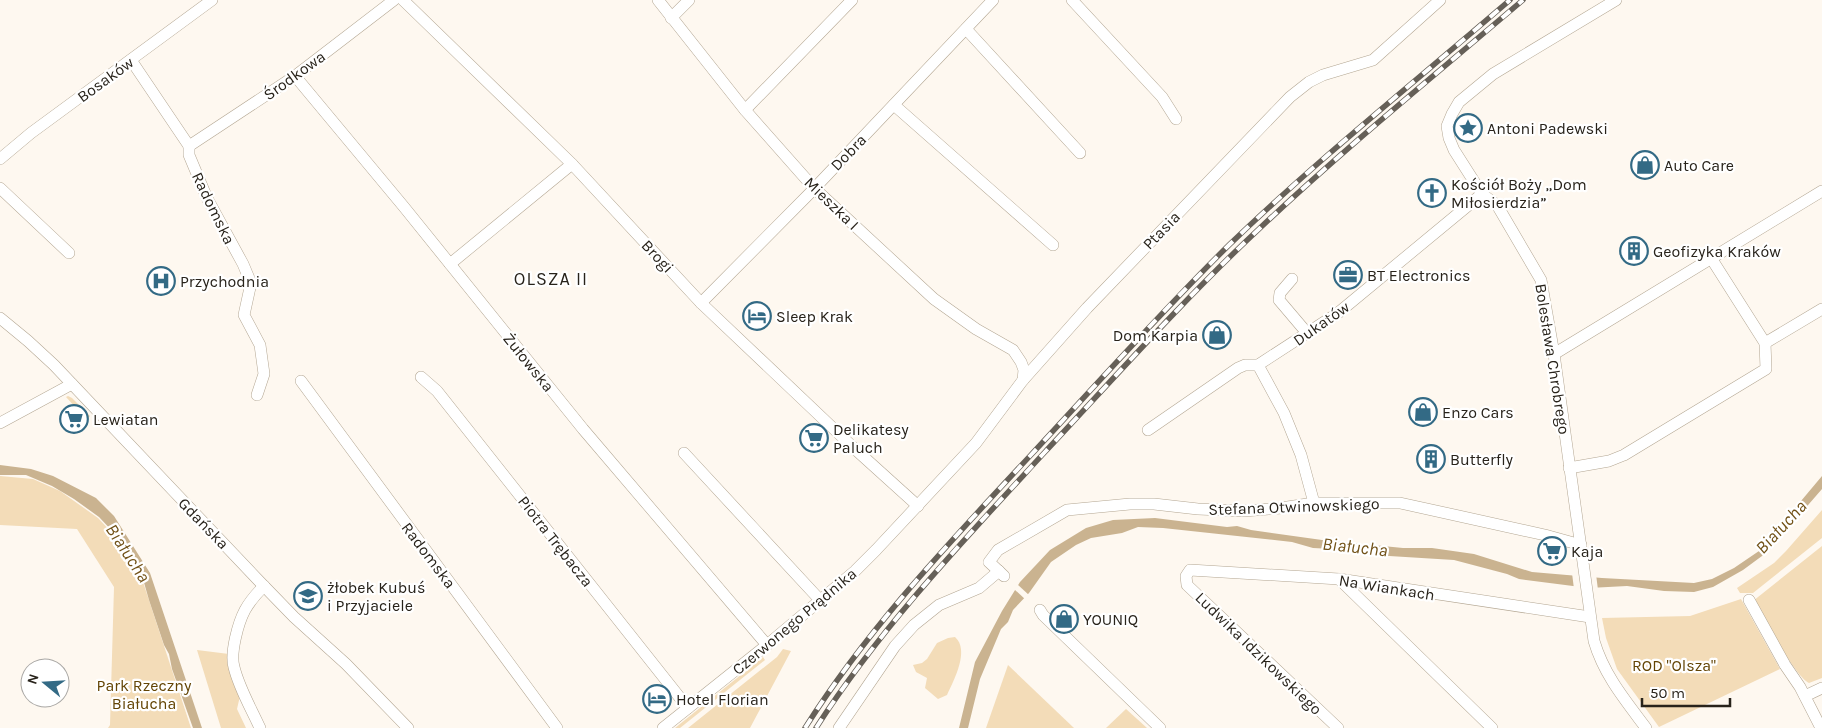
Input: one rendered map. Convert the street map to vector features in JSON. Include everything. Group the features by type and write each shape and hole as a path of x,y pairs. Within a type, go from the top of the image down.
{"street":[{"name":"Bosaków","path":"0,159 31,133 212,0"},
{"name":"Środkowa","path":"189,146 295,76 394,0"},
{"name":"Brogi","path":"403,0 572,164 701,303 918,506"},
{"name":"Mieszka I","path":"658,0 745,110 814,188 934,299 976,329 1013,350 1024,370 1023,380"},
{"path":"671,18 689,0"},
{"path":"745,110 852,0"},
{"name":"Dobra","path":"701,303 894,105 993,0"},
{"path":"1072,0 1162,97 1176,119"},
{"name":"Ptasia","path":"918,506 976,443 1023,380 1088,308 1290,97 1323,75 1373,60 1440,0"},
{"name":"Bolesława Chrobrego","path":"1616,0 1493,74 1459,102 1448,126 1449,138 1454,150 1482,194 1496,205 1541,280 1554,354 1594,641 1603,668 1646,728"},
{"path":"966,29 1080,153"},
{"name":"Radomska","path":"131,60 189,146 189,155 207,198 243,264 251,283 244,315 260,345 264,374 257,395"},
{"name":"Żułowska","path":"295,76 583,429 767,645"},
{"path":"894,105 1053,245"},
{"path":"450,264 572,164"},
{"path":"0,188 69,253"},
{"path":"1554,354 1822,191"},
{"name":"Dukatów","path":"1148,430 1238,368 1244,365 1258,365 1338,313 1482,194"},
{"path":"1569,468 1609,461 1624,455 1766,369 1765,343 1711,258"},
{"path":"1292,279 1280,292 1279,300 1307,334"},
{"path":"1765,343 1822,309"},
{"name":"Gdańska","path":"0,318 33,345 72,384 294,617 346,664 408,728"},
{"path":"1258,365 1284,412 1301,455 1314,503"},
{"name":"Piotra Trębacza","path":"421,377 437,391 688,708"},
{"name":"Radomska","path":"301,381 557,728"},
{"path":"0,423 72,384"},
{"path":"684,453 820,600"},
{"name":"Stefana Otwinowskiego","path":"839,728 908,630 928,612 954,598 979,588 1001,574 989,562 998,550 1067,510 1130,504 1154,504 1198,509 1244,511 1314,503 1400,503 1545,535 1581,545"},
{"name":"Czerwonego Prądnika","path":"663,728 767,645 860,566 918,506"},
{"name":"Na Wiankach","path":"1186,576 1190,570 1339,579 1590,613"},
{"name":"Ludwika Idzikowskiego","path":"1186,576 1187,584 1338,728"},
{"path":"1339,579 1492,728"},
{"path":"260,728 238,682 233,658 238,630 244,611 264,586"},
{"path":"1748,600 1822,728"},
{"path":"1040,610 1160,728"},
{"path":"1804,696 1822,688"}],"green space":[{"path":"68,396 90,416 87,420 66,397"},
{"name":"Park Rzeczny Białucha","path":"0,476 33,479 60,491 98,518 130,556 142,579 191,728 108,728 110,725 114,587 77,529 0,525"},
{"path":"1822,510 1822,538 1753,593 1740,593 1737,588 1774,563"},
{"path":"1822,546 1822,678 1809,683 1796,671 1753,601"},
{"name":"ROD \"Olsza\"","path":"1741,599 1780,669 1659,727 1617,669 1606,638 1602,618 1690,616"},
{"path":"955,637 961,649 959,665 947,695 938,699 925,688 927,678 916,672 913,665 922,663 927,659 937,643"},
{"path":"783,649 791,651 750,728 688,728 777,657"},
{"path":"197,650 229,654 240,696 237,709 246,728 221,728"},
{"path":"763,657 765,660 680,728 675,728"},
{"path":"1008,665 1074,728 986,728"},
{"path":"1126,709 1147,728 1106,728"}],"water":[{"path":"0,465 31,469 53,476 96,498 114,516 150,573 202,728 193,728 143,579 116,535 99,517 74,499 52,486 26,475 0,475"},
{"name":"Białucha","path":"1822,476 1822,489 1769,550 1743,570 1713,587 1694,592 1664,591 1627,586 1589,588 1519,579 1454,560 1373,555 1352,550 1313,548 1292,542 1163,528 1138,527 1122,533 1091,538 1076,545 1051,562 1029,593 1013,610 1008,622 1001,629 980,679 968,728 959,728 975,662 1020,582 1050,550 1086,528 1113,520 1155,518 1227,527 1237,526 1251,530 1322,540 1403,548 1432,548 1474,554 1532,572 1694,583 1712,579 1734,568 1759,551"}],"pier":[{"path":"1572,573 1596,574 1598,590 1574,589"},
{"path":"1017,584 1030,596 1026,600 1014,589"}],"railway":[{"path":"805,728 855,656 911,587 1178,297 1229,245 1297,182 1510,0"},
{"path":"816,728 841,691 895,620 953,552 1177,310 1292,198 1390,112 1523,0"}],"place":[{"name":"Antoni Padewski","path":"1468,128"},
{"name":"Auto Care","path":"1645,165"},
{"name":"Kościół Boży „Dom Miłosierdzia”","path":"1432,193"},
{"name":"Geofizyka Kraków","path":"1634,251"},
{"name":"BT Electronics","path":"1348,275"},
{"name":"Przychodnia","path":"161,281"},
{"name":"Sleep Krak","path":"757,316"},
{"name":"Dom Karpia","path":"1217,335"},
{"name":"Enzo Cars","path":"1423,412"},
{"name":"Lewiatan","path":"74,419"},
{"name":"Delikatesy Paluch","path":"814,438"},
{"name":"Butterfly","path":"1431,459"},
{"name":"Kaja","path":"1552,551"},
{"name":"żłobek Kubuś i Przyjaciele","path":"308,596"},
{"name":"YOUNIQ","path":"1064,619"},
{"name":"Hotel Florian","path":"657,699"}],"district":[{"name":"OLSZA II","path":"551,279"}]}
